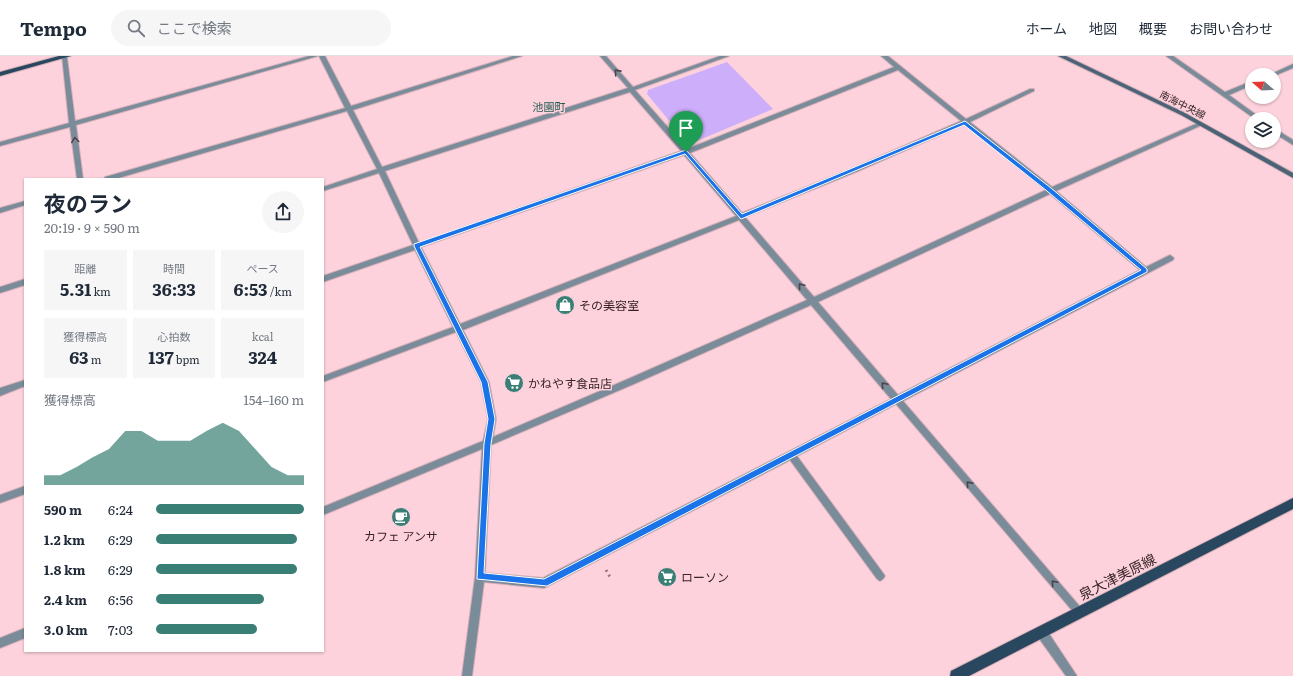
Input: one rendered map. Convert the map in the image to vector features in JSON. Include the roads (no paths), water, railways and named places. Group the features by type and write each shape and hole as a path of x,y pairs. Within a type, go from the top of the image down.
{"main road":[{"path":"0,74 66,56"},
{"name":"泉大津美原線","path":"956,676 1293,503"}],"street":[{"path":"66,56 80,178"},
{"path":"0,144 315,56"},
{"path":"322,56 381,171 416,246 485,382 492,419 488,444 480,577 467,676"},
{"path":"110,178 348,109 519,56"},
{"path":"603,56 1079,612"},
{"path":"324,189 632,89 726,56"},
{"path":"884,56 1049,190 1145,271"},
{"name":"南海中央線","path":"1061,56 1200,124 1293,176"},
{"path":"1169,56 1249,112"},
{"path":"1281,71 1293,66"},
{"path":"324,279 686,152 898,68"},
{"path":"1224,95 1245,86"},
{"path":"324,379 458,329 741,217 965,123 1032,90"},
{"path":"324,511 488,444 813,300 1049,190 1200,124"},
{"path":"1281,135 1293,143"},
{"path":"0,211 24,203"},
{"path":"480,577 544,583 1170,258"},
{"path":"0,290 24,282"},
{"path":"0,392 24,383"},
{"path":"791,454 880,576"},
{"path":"0,499 24,490"},
{"path":"0,643 24,633"},
{"path":"1042,633 1072,676"}],"place":[{"name":"その美容室","path":"565,305"},
{"name":"かねやす食品店","path":"514,383"},
{"name":"カフェ アンサ","path":"401,517"},
{"name":"ローソン","path":"667,577"}],"district":[{"name":"池園町","path":"549,106"}]}
